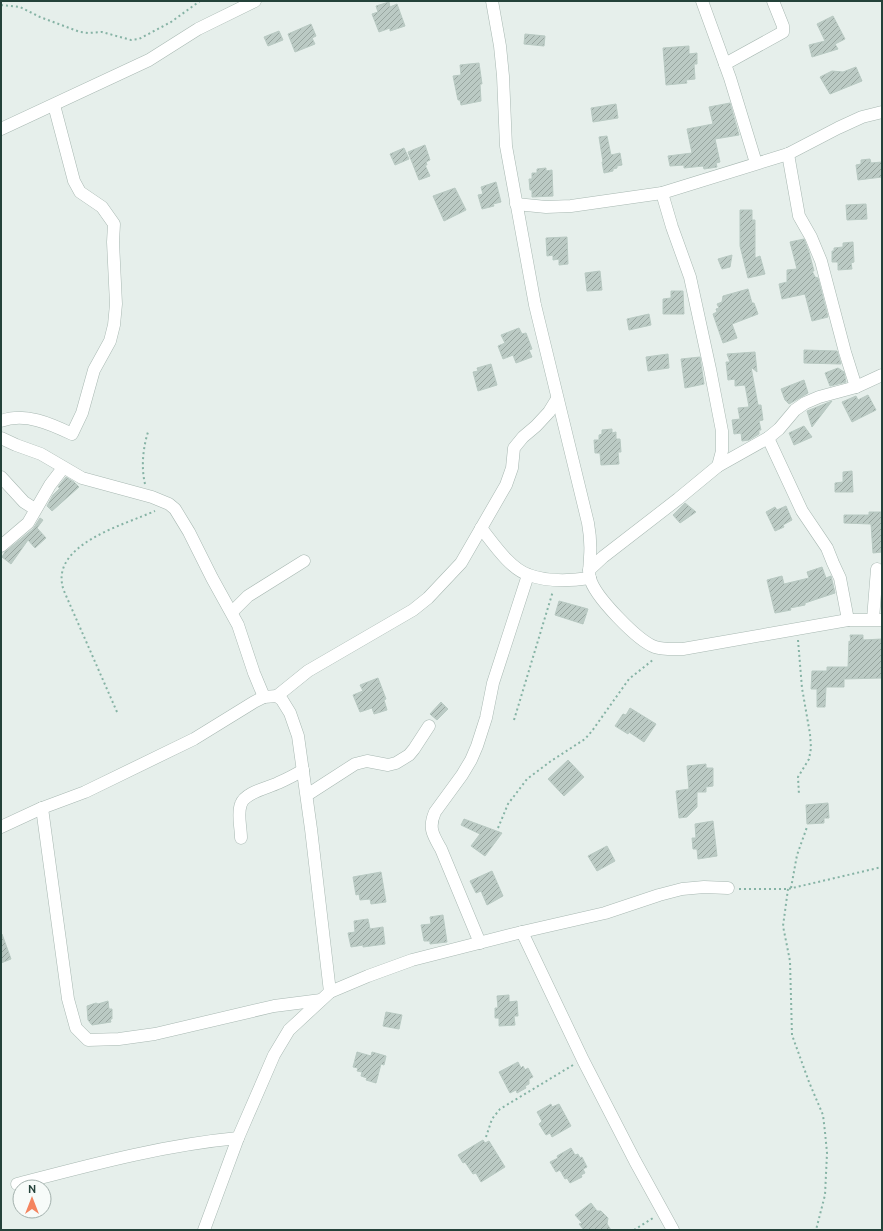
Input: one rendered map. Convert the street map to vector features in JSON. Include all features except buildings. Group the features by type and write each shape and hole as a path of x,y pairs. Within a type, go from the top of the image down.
{"street":[{"path":"1,129 149,60 198,29 255,1"},
{"path":"492,1 500,46 503,76 506,146 516,204 535,305 557,399 579,480 588,523 590,539 589,574 593,586 618,617 645,641 655,647 666,649 683,649 848,620 877,620 877,569"},
{"path":"702,1 725,64 756,163"},
{"path":"725,64 783,32 783,26 773,1"},
{"path":"1,421 14,418 42,420 72,434 82,413 94,370 110,341 114,325 116,304 113,242 114,224 102,207 80,192 74,181 54,105"},
{"path":"516,204 546,207 571,206 662,193 788,154 862,117 882,112"},
{"path":"788,154 799,216 811,237 821,261 844,352 856,387"},
{"path":"662,193 672,228 690,277 710,369 722,431 722,451 718,466"},
{"path":"481,528 506,559 517,569 528,575 556,580 589,574 603,557 718,466 768,438 779,429 795,410 805,403 819,397 856,387 882,375"},
{"path":"1,827 42,808 85,792 194,739 264,697 277,696 308,671 413,610 428,598 461,563 506,485 512,468 514,448 523,437 549,412 557,399"},
{"path":"1,438 41,454 63,468 91,482 152,497 169,504 175,509 232,612 242,634 254,673 264,697"},
{"path":"768,438 802,511 827,548 840,578 848,620"},
{"path":"1,546 25,526 50,485 63,468"},
{"path":"1,477 24,502 35,509"},
{"path":"232,612 248,596 304,561"},
{"path":"480,943 441,850 434,837 431,826 435,812 468,765 477,746 494,683 528,575"},
{"path":"277,696 284,703 293,720 298,736 307,794 325,996"},
{"path":"307,794 355,764 367,761 388,765 396,764 414,749 429,726"},
{"path":"241,838 240,805 243,800 255,792 278,783 303,770"},
{"path":"42,808 68,999 76,1028 88,1040 119,1039 155,1034 274,1006 325,996 368,976 412,960 604,913 682,889 704,887 728,888"},
{"path":"522,932 583,1060 635,1161 673,1230"},
{"path":"204,1230 238,1138 274,1055 289,1030 325,996"},
{"path":"37,1179 88,1166 196,1143 238,1138"}],"path":[{"path":"1,5 20,7 40,17 80,32 102,32 131,40 139,39 171,22 200,1"},
{"path":"148,432 144,447 143,473 146,486 152,497"},
{"path":"118,712 64,591 61,580 61,572 67,560 75,551 92,538 169,504"},
{"path":"514,720 556,580"},
{"path":"797,628 802,688 811,748 809,759 798,777 799,794"},
{"path":"498,828 508,804 527,779 585,739 629,679 666,649"},
{"path":"792,888 797,855 807,827"},
{"path":"728,888 746,890 792,888 882,867"},
{"path":"788,888 783,926 785,944 790,961 792,1035 823,1115 827,1152 824,1195 816,1230"},
{"path":"486,1137 492,1120 500,1109 555,1075 583,1060"},
{"path":"634,1230 664,1213"}]}
